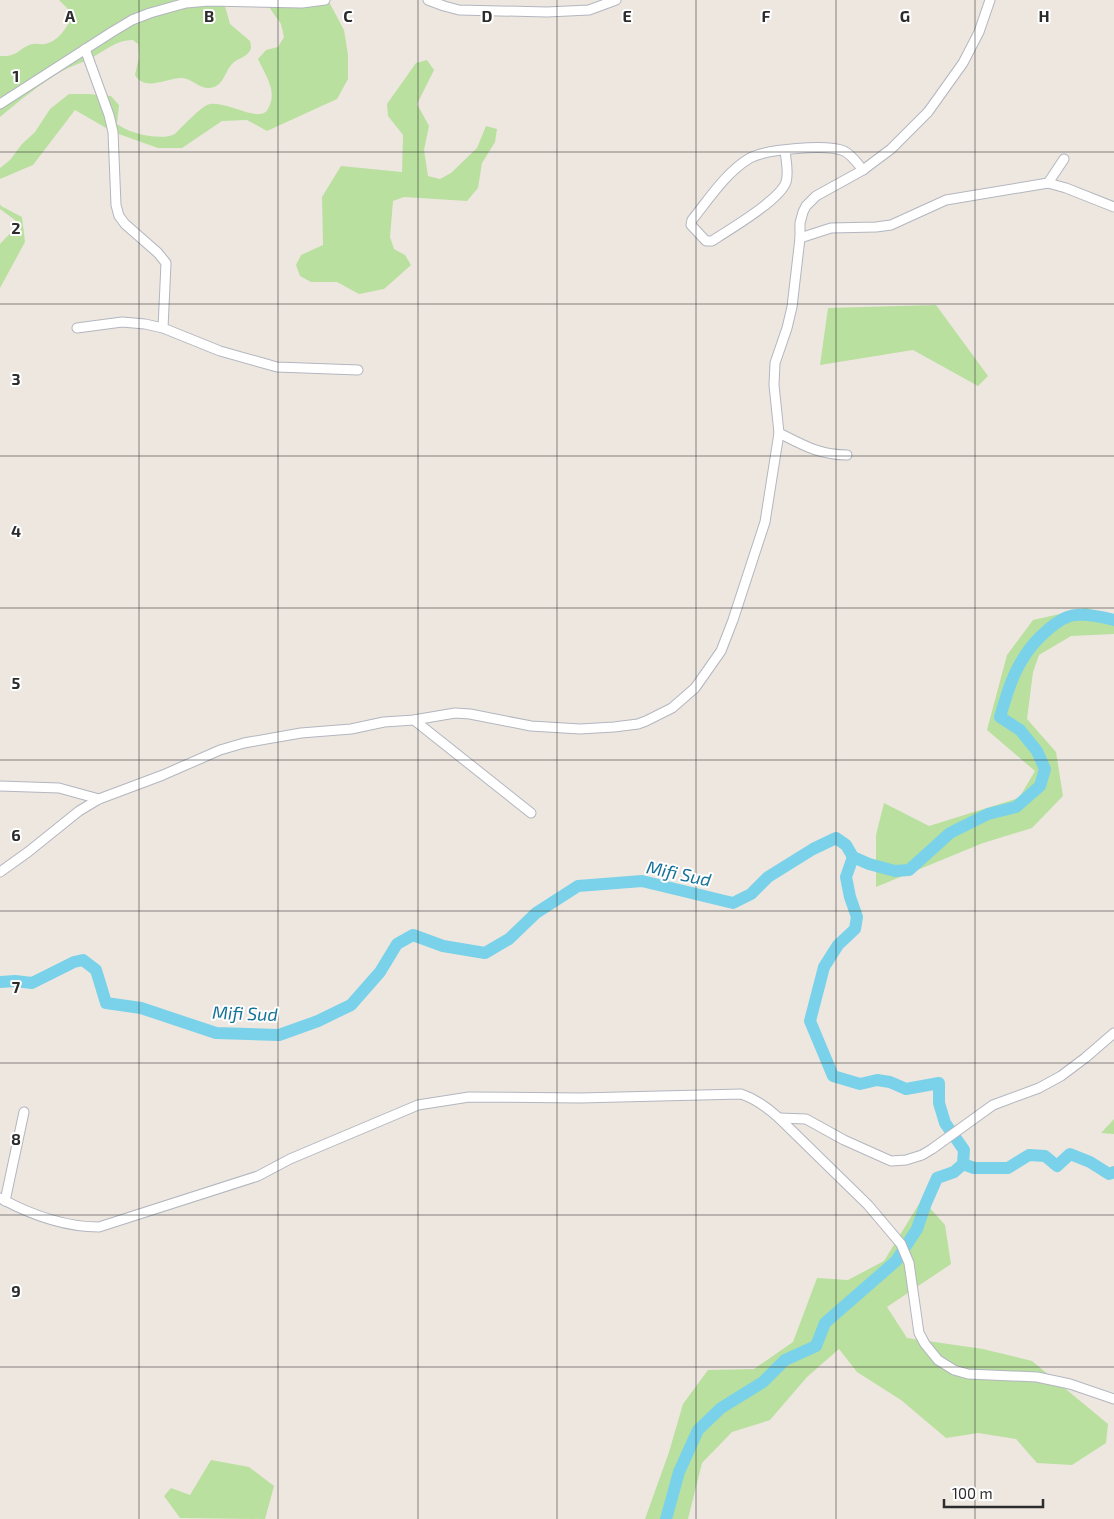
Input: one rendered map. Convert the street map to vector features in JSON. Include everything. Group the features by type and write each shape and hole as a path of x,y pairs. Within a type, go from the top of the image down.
{"street":[{"path":"0,104 132,20 171,6 209,2 302,3 325,0"},
{"path":"428,0 459,10 556,12 589,10 616,0"},
{"path":"0,872 79,811 99,799 163,775 220,750 244,743 301,733 351,729 384,722 414,720 455,713 470,714 531,726 580,729 614,727 646,721 680,702 701,681 718,655 733,620 765,522 779,433 775,393 775,363 792,307 800,238 800,218 811,200 864,170 911,131 944,91 963,63 979,32 990,0"},
{"path":"85,49 109,115 113,132 116,205 119,216 166,263 164,328"},
{"path":"784,150 787,179 781,190 771,200 712,241 706,241 691,222 733,172 750,158 796,147 824,148 846,151 864,170"},
{"path":"1048,183 1064,159"},
{"path":"800,238 831,228 876,227 891,224 946,200 1048,183 1114,207"},
{"path":"77,328 122,322 164,328 220,351 272,366 358,370"},
{"path":"779,433 813,450 828,454 847,455"},
{"path":"414,720 531,813"},
{"path":"0,786 59,788 99,799"},
{"path":"779,1118 806,1120 844,1140 891,1161 906,1160 922,1155 993,1106 1039,1088 1061,1076 1086,1058 1114,1033"},
{"path":"24,1112 3,1200 41,1217 61,1223 80,1227 99,1227 258,1176 290,1159 418,1105 469,1097 580,1098 741,1094 753,1098 766,1106 779,1118 868,1205 902,1244 909,1263 919,1333 938,1360 954,1370 968,1374 1037,1377 1070,1384 1114,1398"}],"green space":[{"path":"59,0 204,0 225,6 230,24 250,41 251,50 231,66 220,83 214,87 205,88 182,78 156,83 144,83 139,80 135,75 139,57 138,44 133,40 127,40 111,46 88,60 65,69 0,117 0,56 12,55 28,45 50,43 57,38 71,19 67,8"},
{"path":"264,0 328,0 344,30 348,55 348,79 337,99 267,131 247,120 222,121 182,148 158,148 113,132 75,110 33,165 0,179 0,168 10,160 22,144 35,132 50,109 69,94 111,96 119,105 117,124 130,131 154,137 175,134 207,105 222,105 249,113 263,113 268,109 272,96 270,84 258,59 266,50 278,47 284,37 281,24"},
{"path":"427,60 434,70 417,104 429,126 424,150 428,176 440,179 451,173 477,148 486,126 497,129 495,142 482,163 478,188 467,201 404,197 393,201 390,237 394,249 405,255 411,265 384,289 359,294 337,282 311,282 300,276 296,265 301,255 323,245 322,197 341,166 402,172 403,135 388,116 387,104 416,63"},
{"path":"0,204 22,217 25,242 0,288 0,244 17,226 15,220 0,209"},
{"path":"936,305 988,376 978,386 913,350 820,365 828,308"},
{"path":"1086,608 1114,616 1114,634 1071,636 1039,655 1033,672 1027,719 1056,752 1063,796 1032,828 983,843 876,887 876,835 884,803 929,826 1019,798 1035,771 987,730 1007,655 1033,620"},
{"path":"1114,1119 1114,1134 1101,1133"},
{"path":"922,1199 945,1225 951,1264 887,1307 907,1338 983,1349 1032,1361 1108,1424 1106,1443 1072,1465 1037,1463 1016,1439 978,1433 946,1438 901,1400 857,1372 839,1349 807,1377 770,1420 732,1432 702,1463 688,1519 645,1519 669,1452 683,1404 708,1370 754,1369 793,1342 817,1278 848,1280 884,1261"},
{"path":"211,1460 249,1467 274,1486 265,1519 180,1518 164,1496 171,1488 190,1495"}],"waterway":[{"name":"Mifi Sud","path":"0,982 32,983 74,962 83,960 96,970 106,1003 141,1008 216,1033 279,1035 318,1021 351,1005 380,972 397,944 413,935 443,946 485,953 509,939 536,913 578,886 642,881 733,903 751,894 768,877 813,849 836,838 846,845 853,857 869,864 895,871 909,870 950,833 988,814 1016,807 1040,786 1045,769 1037,751 1020,730 1000,717 1016,671 1033,644 1054,625 1069,616 1095,616 1114,620"},
{"path":"666,1519 679,1472 698,1430 721,1408 763,1382 785,1360 816,1346 825,1323 896,1261 917,1229 937,1178 954,1172 963,1164 964,1150 945,1123 939,1103 939,1083 906,1089 890,1082 877,1080 860,1084 833,1076 810,1021 824,967 838,945 855,929 857,917 846,877 853,857"},
{"path":"963,1164 974,1168 1008,1168 1029,1155 1045,1156 1057,1166 1070,1154 1090,1162 1109,1174 1114,1172"}]}
